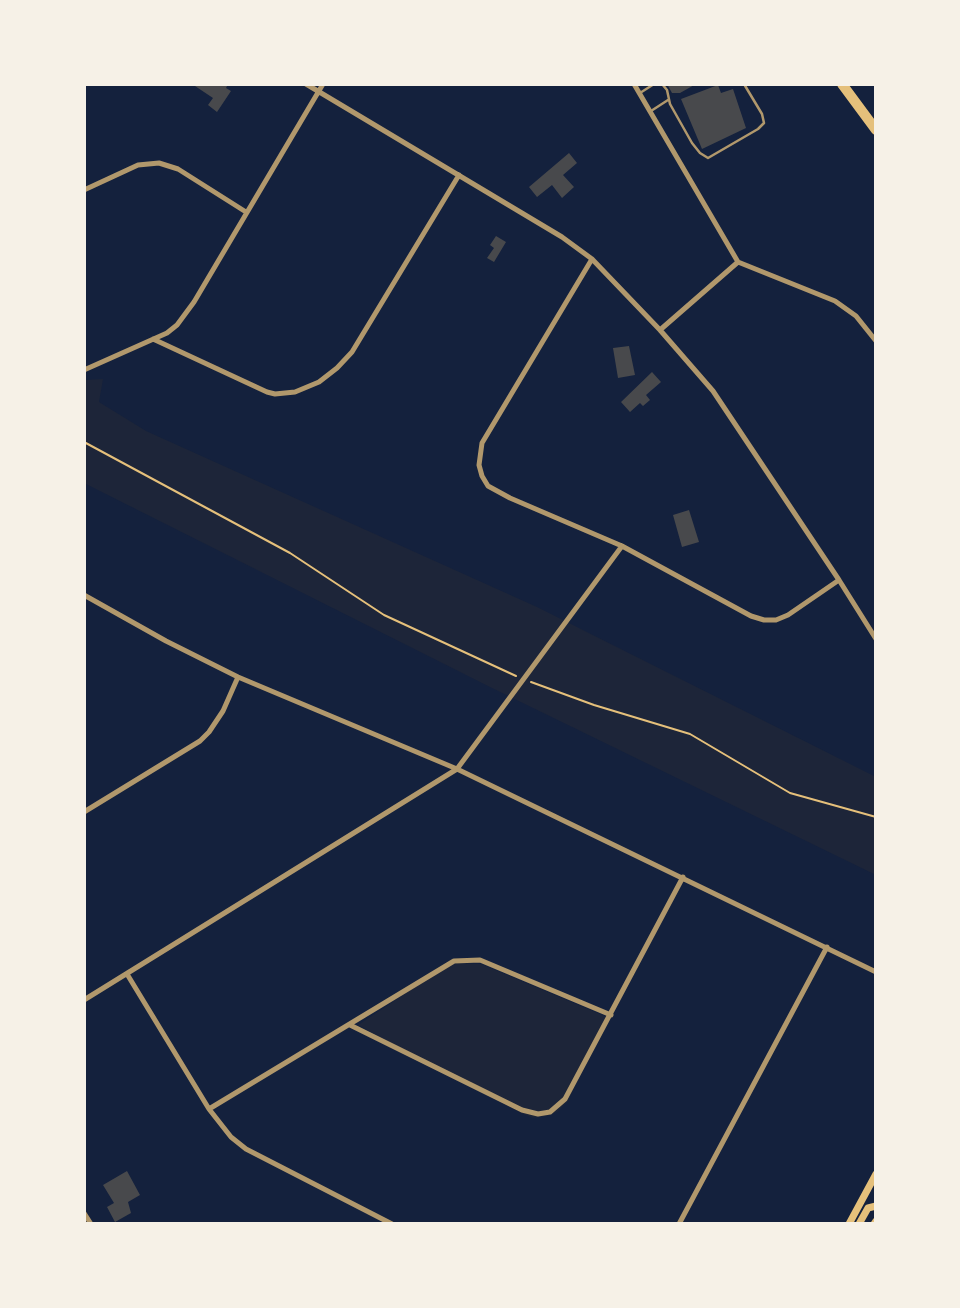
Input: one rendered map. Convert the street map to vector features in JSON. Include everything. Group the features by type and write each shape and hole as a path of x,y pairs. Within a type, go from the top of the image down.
{"highway":[{"path":"842,84 876,130"}],"main road":[{"path":"849,1224 876,1174"},
{"path":"859,1224 868,1208 876,1206"}],"street":[{"path":"306,84 562,237 592,259 660,330 719,400 876,639"},
{"path":"84,370 153,339 177,325 194,302 324,84"},
{"path":"635,84 738,262 835,302 856,316 876,341"},
{"path":"84,190 138,165 159,163 178,169 246,212"},
{"path":"153,339 275,394 295,392 319,382 352,352 459,175"},
{"path":"592,259 482,443 479,465 488,486 622,546 751,616 764,620 776,620 788,615 839,580"},
{"path":"660,330 738,262"},
{"path":"84,1000 457,769 622,546"},
{"path":"84,595 238,677 457,769 876,972"},
{"path":"84,812 200,741 223,710 238,677"},
{"path":"350,1025 522,1110 538,1114 555,1109 565,1100 683,877"},
{"path":"679,1224 827,947"},
{"path":"209,1109 445,966 468,959 480,960 611,1015"},
{"path":"127,974 209,1109 231,1137 246,1149 392,1224"},
{"path":"84,1213 91,1224"}],"lane":[{"path":"640,93 654,84"},
{"path":"662,84 692,143 708,158 762,126 762,114 744,84"},
{"path":"651,111 668,100"}],"path":[{"path":"84,442 290,553 384,615 499,670 594,705 690,734 790,793 876,817"}],"shaded area":[{"path":"103,379 99,402 146,431 537,607 876,777 876,875 490,687 84,483 84,380"},
{"path":"457,963 481,964 607,1017 568,1101 557,1112 533,1118 521,1113 358,1025 439,971"}],"building":[{"path":"192,84 228,84 226,88 231,91 217,112 208,105 213,98"},
{"path":"667,84 696,84 680,93 672,93"},
{"path":"718,85 721,93 733,89 746,128 702,149 681,99"},
{"path":"569,153 577,163 563,175 574,187 562,198 552,185 537,197 529,187"},
{"path":"496,236 506,242 494,262 487,258 494,248 490,245"},
{"path":"629,346 635,375 618,378 613,348"},
{"path":"652,372 661,382 646,395 650,400 643,406 640,403 630,412 621,402"},
{"path":"689,510 699,542 682,547 673,515"},
{"path":"127,1171 140,1195 128,1202 131,1213 115,1222 107,1207 114,1203 103,1185"}]}
